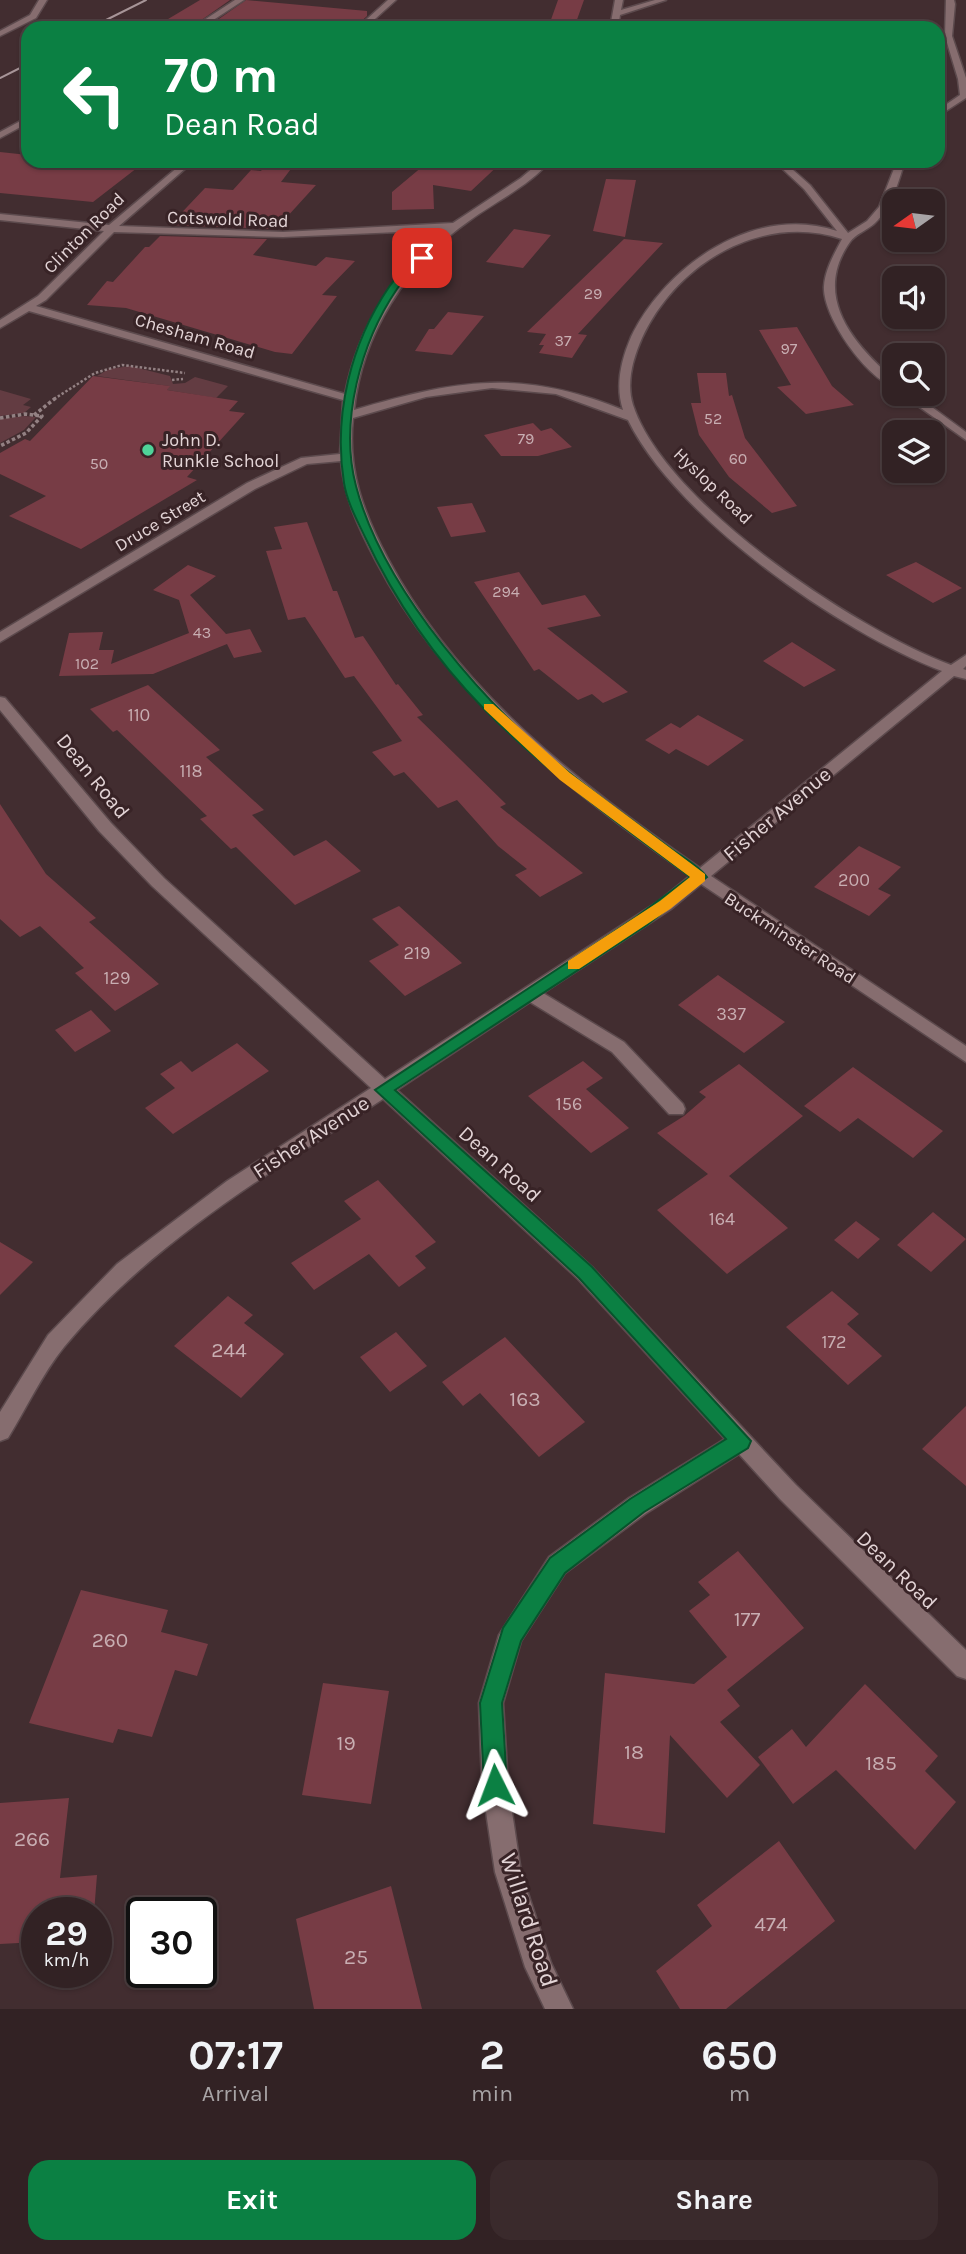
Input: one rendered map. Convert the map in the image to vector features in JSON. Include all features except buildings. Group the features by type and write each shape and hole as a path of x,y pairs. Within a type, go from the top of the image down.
{"street":[{"path":"26,21 38,11 43,0"},
{"path":"207,21 240,0"},
{"path":"368,21 392,0"},
{"path":"616,21 619,0"},
{"path":"617,14 662,0"},
{"path":"945,109 964,96 963,81 954,62 950,41 948,25 952,5 966,13"},
{"path":"0,34 21,24"},
{"path":"0,135 21,124"},
{"name":"Clinton Road","path":"0,325 30,308 110,229 182,168"},
{"name":"Buckminster Road","path":"538,168 519,186 455,226 394,286 372,325 352,380 347,457 350,484 359,511 391,578 420,624 489,707 565,776 700,877 966,1055"},
{"path":"786,168 807,187 847,238"},
{"path":"882,372 855,346 832,304 829,287 847,238 876,220 891,192 899,168"},
{"name":"Cotswold Road","path":"0,217 110,229 258,237 328,236 455,226"},
{"name":"Hyslop Road","path":"847,238 818,229 763,233 727,247 685,271 642,320 625,366 627,404 644,441 671,477 782,573 881,637 958,672"},
{"name":"Chesham Road","path":"30,308 351,398"},
{"path":"349,415 444,388 506,382 572,393 634,418"},
{"path":"923,406 966,437"},
{"name":"Druce Street","path":"0,638 251,486 305,461 347,457"},
{"name":"Fisher Avenue","path":"0,1431 55,1342 124,1270 234,1187 657,910 958,672 966,659"},
{"name":"Dean Road","path":"0,701 129,853 383,1090 586,1273 851,1557 966,1667"},
{"path":"530,993 618,1047 676,1109"},
{"name":"Willard Road","path":"559,2009 539,1967 508,1872 495,1785 491,1703 511,1636 557,1565 637,1506 741,1441"}],"path":[{"path":"34,415 60,395 111,367 137,365 181,374 190,371"},
{"path":"172,380 184,381 181,374"},
{"path":"0,418 42,416 26,433 0,446"}],"shaded area":[{"path":"130,366 170,376 173,384 185,383 195,377 228,386 216,398 167,390 169,386 97,376 109,369"},
{"path":"0,390 31,399 23,405 31,407 24,413 0,416"},
{"path":"36,417 24,430 0,443 0,419"}],"tram line":[{"path":"104,21 146,0"},
{"path":"0,78 21,68"}],"slow traffic":[{"path":"489,707 565,776 700,877 665,905 574,965"}],"place":[{"name":"John D. Runkle School","path":"148,450"}],"route":[{"path":"422,258 394,286 372,325 352,380 346,432 347,457 350,484 359,511 391,578 420,624 489,707 565,776 700,877 665,905 383,1090 586,1273 741,1441 637,1506 557,1565 511,1636 491,1703 495,1785"}]}
